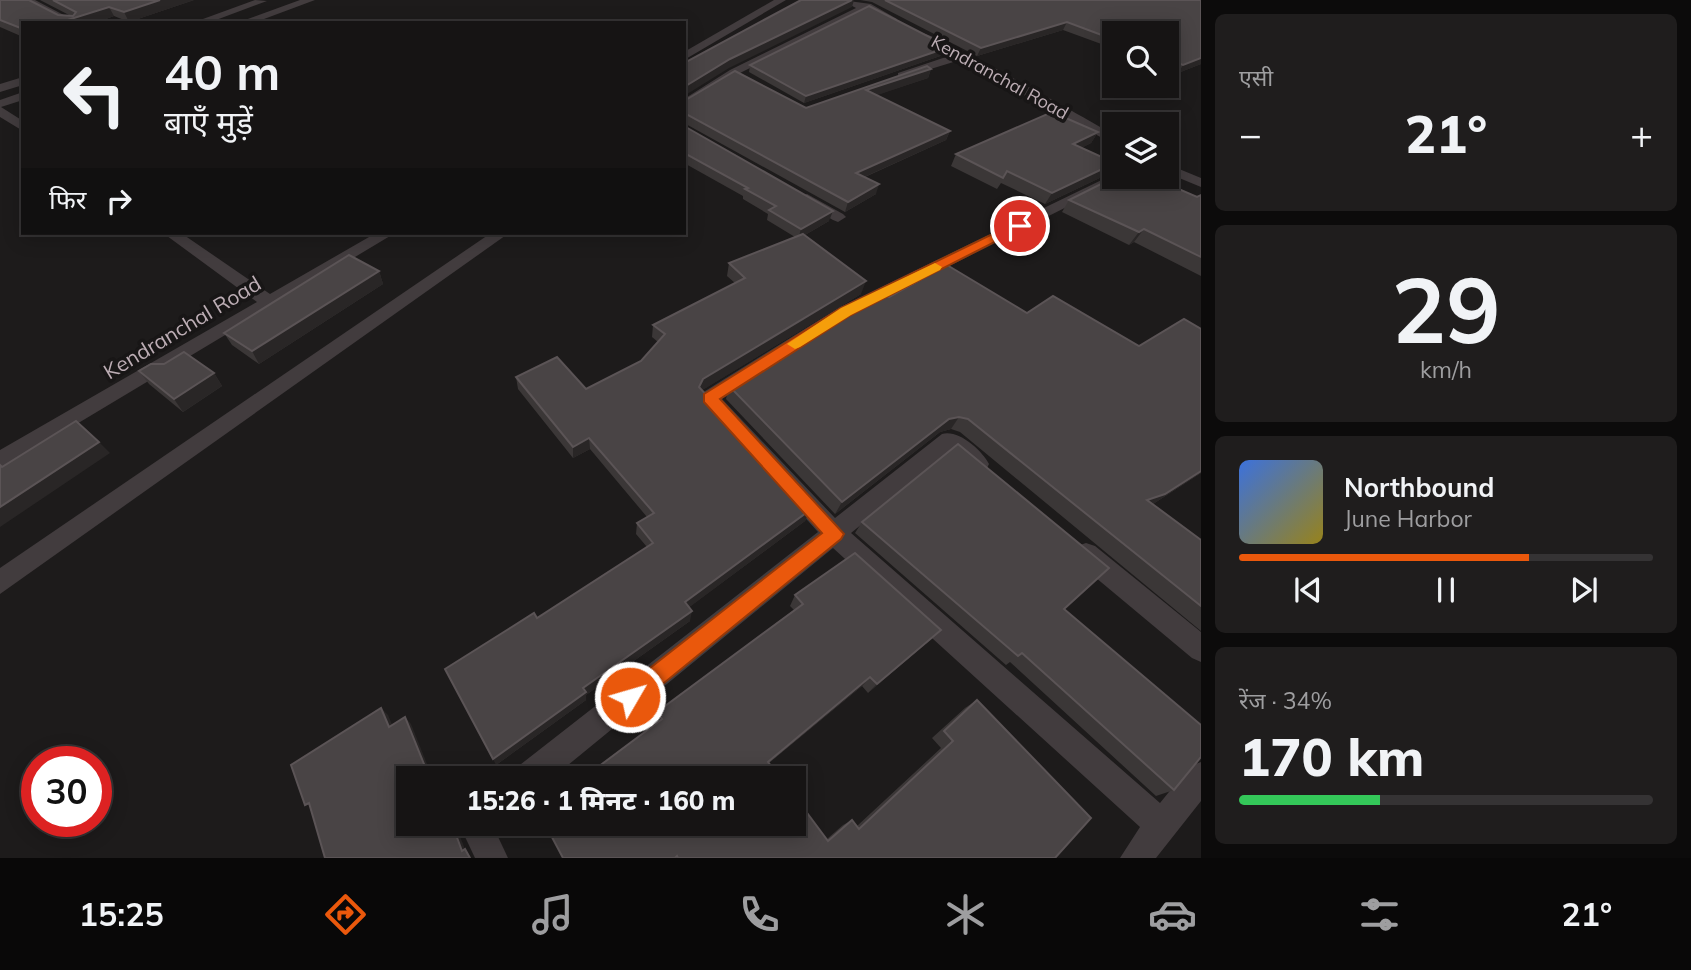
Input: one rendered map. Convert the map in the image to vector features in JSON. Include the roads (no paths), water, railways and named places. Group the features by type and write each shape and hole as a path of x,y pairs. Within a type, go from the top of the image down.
{"street":[{"path":"27,0 70,21"},
{"path":"233,0 271,13"},
{"path":"203,21 265,0"},
{"path":"248,21 310,0"},
{"path":"686,56 781,0"},
{"path":"846,0 867,6 903,25"},
{"path":"686,104 867,6"},
{"name":"Kendranchal Road","path":"915,31 1102,134"},
{"path":"889,81 963,55"},
{"path":"0,88 21,82"},
{"path":"0,104 21,97"},
{"path":"0,111 21,126"},
{"path":"1179,173 1201,183"},
{"path":"1102,185 846,311 709,398 835,534 1161,825"},
{"path":"791,190 838,217"},
{"path":"174,235 269,302"},
{"name":"Kendranchal Road","path":"0,461 384,235"},
{"path":"0,582 498,235"},
{"path":"543,766 950,440 992,475"},
{"path":"1065,536 1201,649"},
{"path":"1136,858 1201,777"},
{"path":"481,836 492,858"}]}
